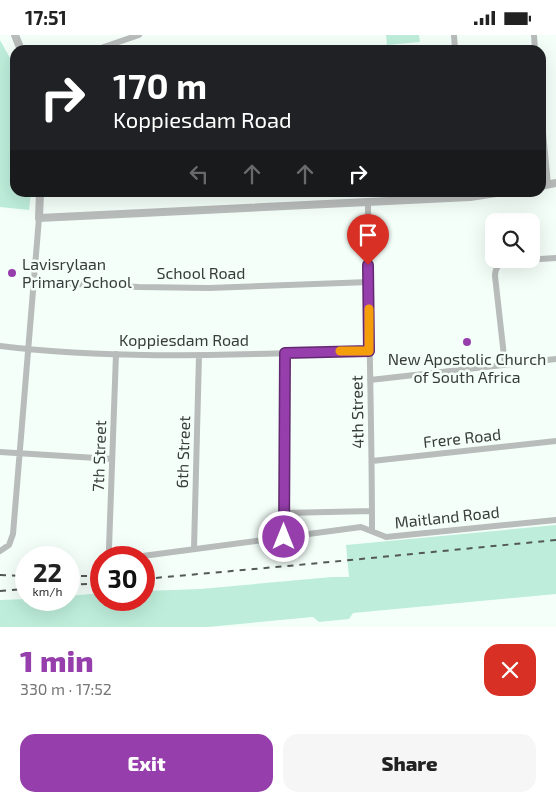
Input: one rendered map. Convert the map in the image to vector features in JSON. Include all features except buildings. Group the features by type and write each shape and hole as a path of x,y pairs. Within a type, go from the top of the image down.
{"street":[{"path":"106,45 126,37 139,35"},
{"path":"546,164 548,185"},
{"path":"0,551 9,545 13,534 40,197"},
{"path":"39,218 440,197"},
{"name":"4th Street","path":"368,202 372,530"},
{"path":"505,365 495,276 496,267 508,261 556,258"},
{"name":"School Road","path":"34,282 209,288 368,282"},
{"name":"Koppiesdam Road","path":"0,346 28,350 116,354 199,355 369,351"},
{"path":"284,537 285,353"},
{"name":"7th Street","path":"109,546 116,354"},
{"name":"6th Street","path":"194,549 199,355"},
{"path":"370,380 556,359"},
{"name":"Frere Road","path":"372,461 556,441"},
{"path":"0,452 112,459"},
{"path":"284,513 372,511"},
{"name":"Maitland Road","path":"155,554 361,527 386,537 556,520"}],"green space":[{"path":"386,35 419,35 420,42 387,45"},
{"path":"0,40 10,58 10,197 31,197 29,210 0,207"},
{"path":"556,525 556,594 353,613 349,619 319,622 313,617 208,627 0,627 0,600 15,599 15,611 80,611 80,595 90,594 90,611 155,611 155,591 200,589 349,577 346,545"}],"railway":[{"path":"155,578 556,540"},
{"path":"0,575 15,576"},
{"path":"80,576 90,576"},
{"path":"80,584 90,584"},
{"path":"0,591 15,590"}],"slow traffic":[{"path":"340,351 369,351 369,309"}],"place":[{"name":"Lavisrylaan Primary School","path":"12,273"},
{"name":"New Apostolic Church of South Africa","path":"467,342"}],"route":[{"path":"284,537 285,353 369,351 368,265"}]}
